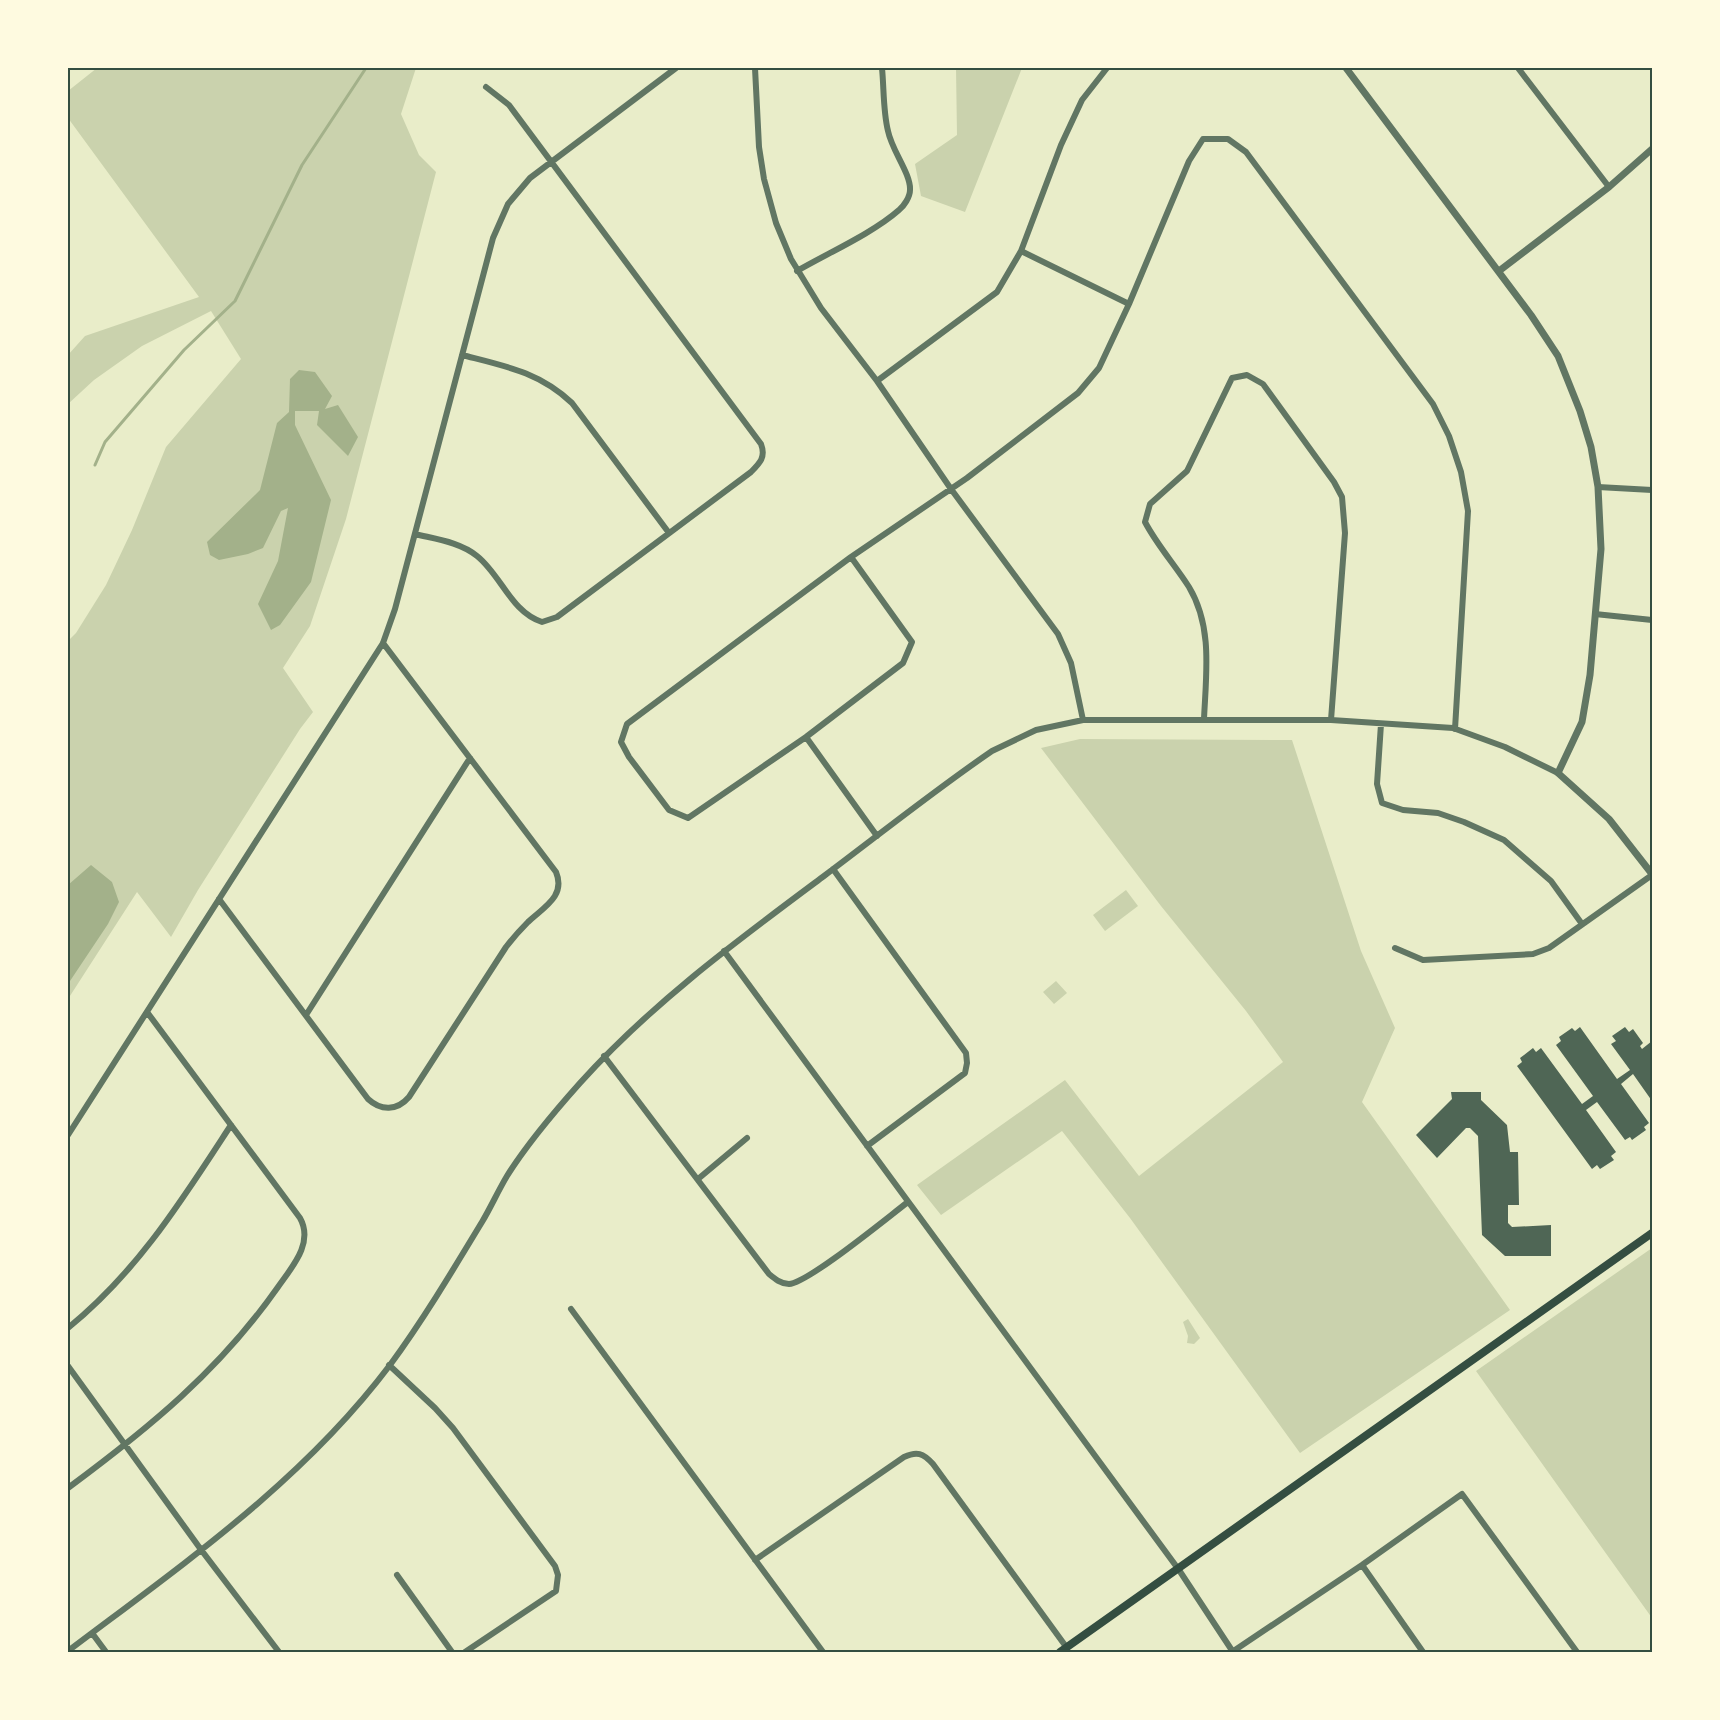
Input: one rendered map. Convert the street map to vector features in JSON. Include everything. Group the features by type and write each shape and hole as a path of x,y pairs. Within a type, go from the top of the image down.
{"main road":[{"path":"1064,1650 1653,1233"}],"street":[{"path":"68,1135 383,643 393,618 500,219 520,188 551,161 676,68"},
{"path":"755,68 759,147 764,179 779,232 797,271 821,308 877,381 951,489 1058,634 1071,663 1083,720"},
{"path":"797,271 882,223 902,209 909,196 908,177 893,150 887,130 882,68"},
{"path":"877,381 997,292 1021,251 1069,127 1082,100 1107,68"},
{"path":"1346,68 1498,271 1558,356 1580,411 1598,487 1600,549 1590,675 1582,722 1558,772"},
{"path":"1518,68 1609,187"},
{"path":"415,534 453,544 475,554 491,570 525,615 542,622 557,617 751,472 763,458 764,450 749,427 551,161 509,105 486,87"},
{"path":"851,557 912,642 903,663 806,737 688,818 669,810 629,757 621,742 627,724 851,557 951,489 1078,393 1099,368 1190,161 1203,139 1228,139 1246,152 1433,404 1449,436 1461,472 1468,511 1455,729"},
{"path":"1498,271 1609,187 1653,149"},
{"path":"1021,251 1129,304"},
{"path":"462,355 526,372 557,388 572,403 669,533"},
{"path":"1204,719 1207,648 1202,616 1190,588 1155,541 1145,522 1150,504 1187,471 1232,378 1247,375 1263,384 1334,482 1342,497 1345,533 1331,720"},
{"path":"1598,487 1653,490"},
{"path":"1595,614 1653,620"},
{"path":"219,899 368,1099 381,1108 398,1107 409,1097 506,947 524,926 555,899 559,888 556,872 383,643"},
{"path":"68,1651 202,1551 278,1487 343,1422 412,1335 484,1220 508,1175 550,1119 604,1056 648,1013 724,951 992,751 1036,730 1083,720 1331,720 1455,729 1505,747 1558,772 1609,819 1653,874 1549,948 1533,954 1423,960 1395,948"},
{"path":"1381,724 1377,784 1383,803 1403,810 1438,813 1504,840 1551,881 1582,924"},
{"path":"806,737 878,836"},
{"path":"306,1015 470,758"},
{"path":"833,869 966,1053 968,1063 965,1073 867,1146"},
{"path":"724,951 1179,1570 1232,1652 1362,1565 1462,1494 1576,1653"},
{"path":"68,1488 126,1445 174,1405 222,1357 265,1304 304,1245 305,1232 300,1218 147,1012"},
{"path":"604,1056 769,1274 778,1281 791,1284 815,1272 908,1202"},
{"path":"68,1328 109,1290 155,1239 231,1125"},
{"path":"698,1179 747,1138"},
{"path":"572,1309 823,1653"},
{"path":"389,1365 453,1428 555,1566 558,1575 556,1591 465,1653"},
{"path":"68,1366 279,1653"},
{"path":"755,1560 904,1457 919,1453 933,1464 1064,1650"},
{"path":"1362,1565 1423,1653"},
{"path":"397,1575 452,1653"},
{"path":"92,1633 106,1653"}],"shaded area":[{"path":"97,68 416,68 401,114 419,155 436,172 346,519 310,626 283,668 313,712 198,890 171,937 137,892 68,999 68,641 76,633 106,585 132,530 166,447 241,359 211,311 142,346 94,380 68,404 68,355 85,336 199,297 68,118 68,91"},
{"path":"956,68 1022,68 965,212 921,196 915,164 957,135"},
{"path":"299,370 315,372 332,396 325,409 338,405 358,437 348,456 317,425 319,411 295,411 295,425 331,500 311,582 280,625 271,630 258,604 278,561 288,508 281,511 263,548 248,554 219,560 210,555 207,542 260,490 277,423 289,412 290,379"},
{"path":"1080,739 1292,740 1361,951 1395,1028 1362,1102 1510,1310 1300,1453 1130,1218 1062,1131 941,1215 917,1185 1065,1080 1139,1176 1283,1062 1246,1011 1161,906 1041,748"},
{"path":"91,865 112,882 119,902 108,924 68,984 68,885"},
{"path":"1126,890 1138,906 1105,931 1093,915"},
{"path":"1056,981 1067,993 1054,1004 1043,992"},
{"path":"1652,1248 1652,1618 1476,1371"},
{"path":"1188,1319 1200,1338 1194,1344 1187,1343 1188,1336 1183,1322"}],"building":[{"path":"1580,1027 1617,1079 1630,1070 1611,1044 1616,1041 1612,1036 1625,1027 1629,1032 1633,1029 1643,1043 1640,1046 1642,1049 1652,1041 1652,1101 1633,1074 1621,1084 1649,1123 1644,1127 1646,1130 1632,1140 1630,1137 1625,1140 1597,1102 1586,1110 1616,1152 1611,1156 1614,1160 1600,1169 1597,1165 1592,1169 1517,1066 1522,1062 1520,1058 1533,1048 1536,1052 1541,1048 1582,1104 1593,1096 1556,1045 1561,1041 1559,1037 1572,1028 1575,1031"},
{"path":"1451,1092 1481,1092 1481,1100 1507,1125 1510,1152 1518,1152 1519,1205 1508,1205 1508,1223 1512,1227 1551,1225 1551,1256 1505,1256 1482,1235 1478,1136 1470,1128 1466,1128 1437,1158 1416,1135 1452,1099"}],"waterway":[{"path":"95,465 105,442 184,350 235,301 302,165 366,68"}]}
